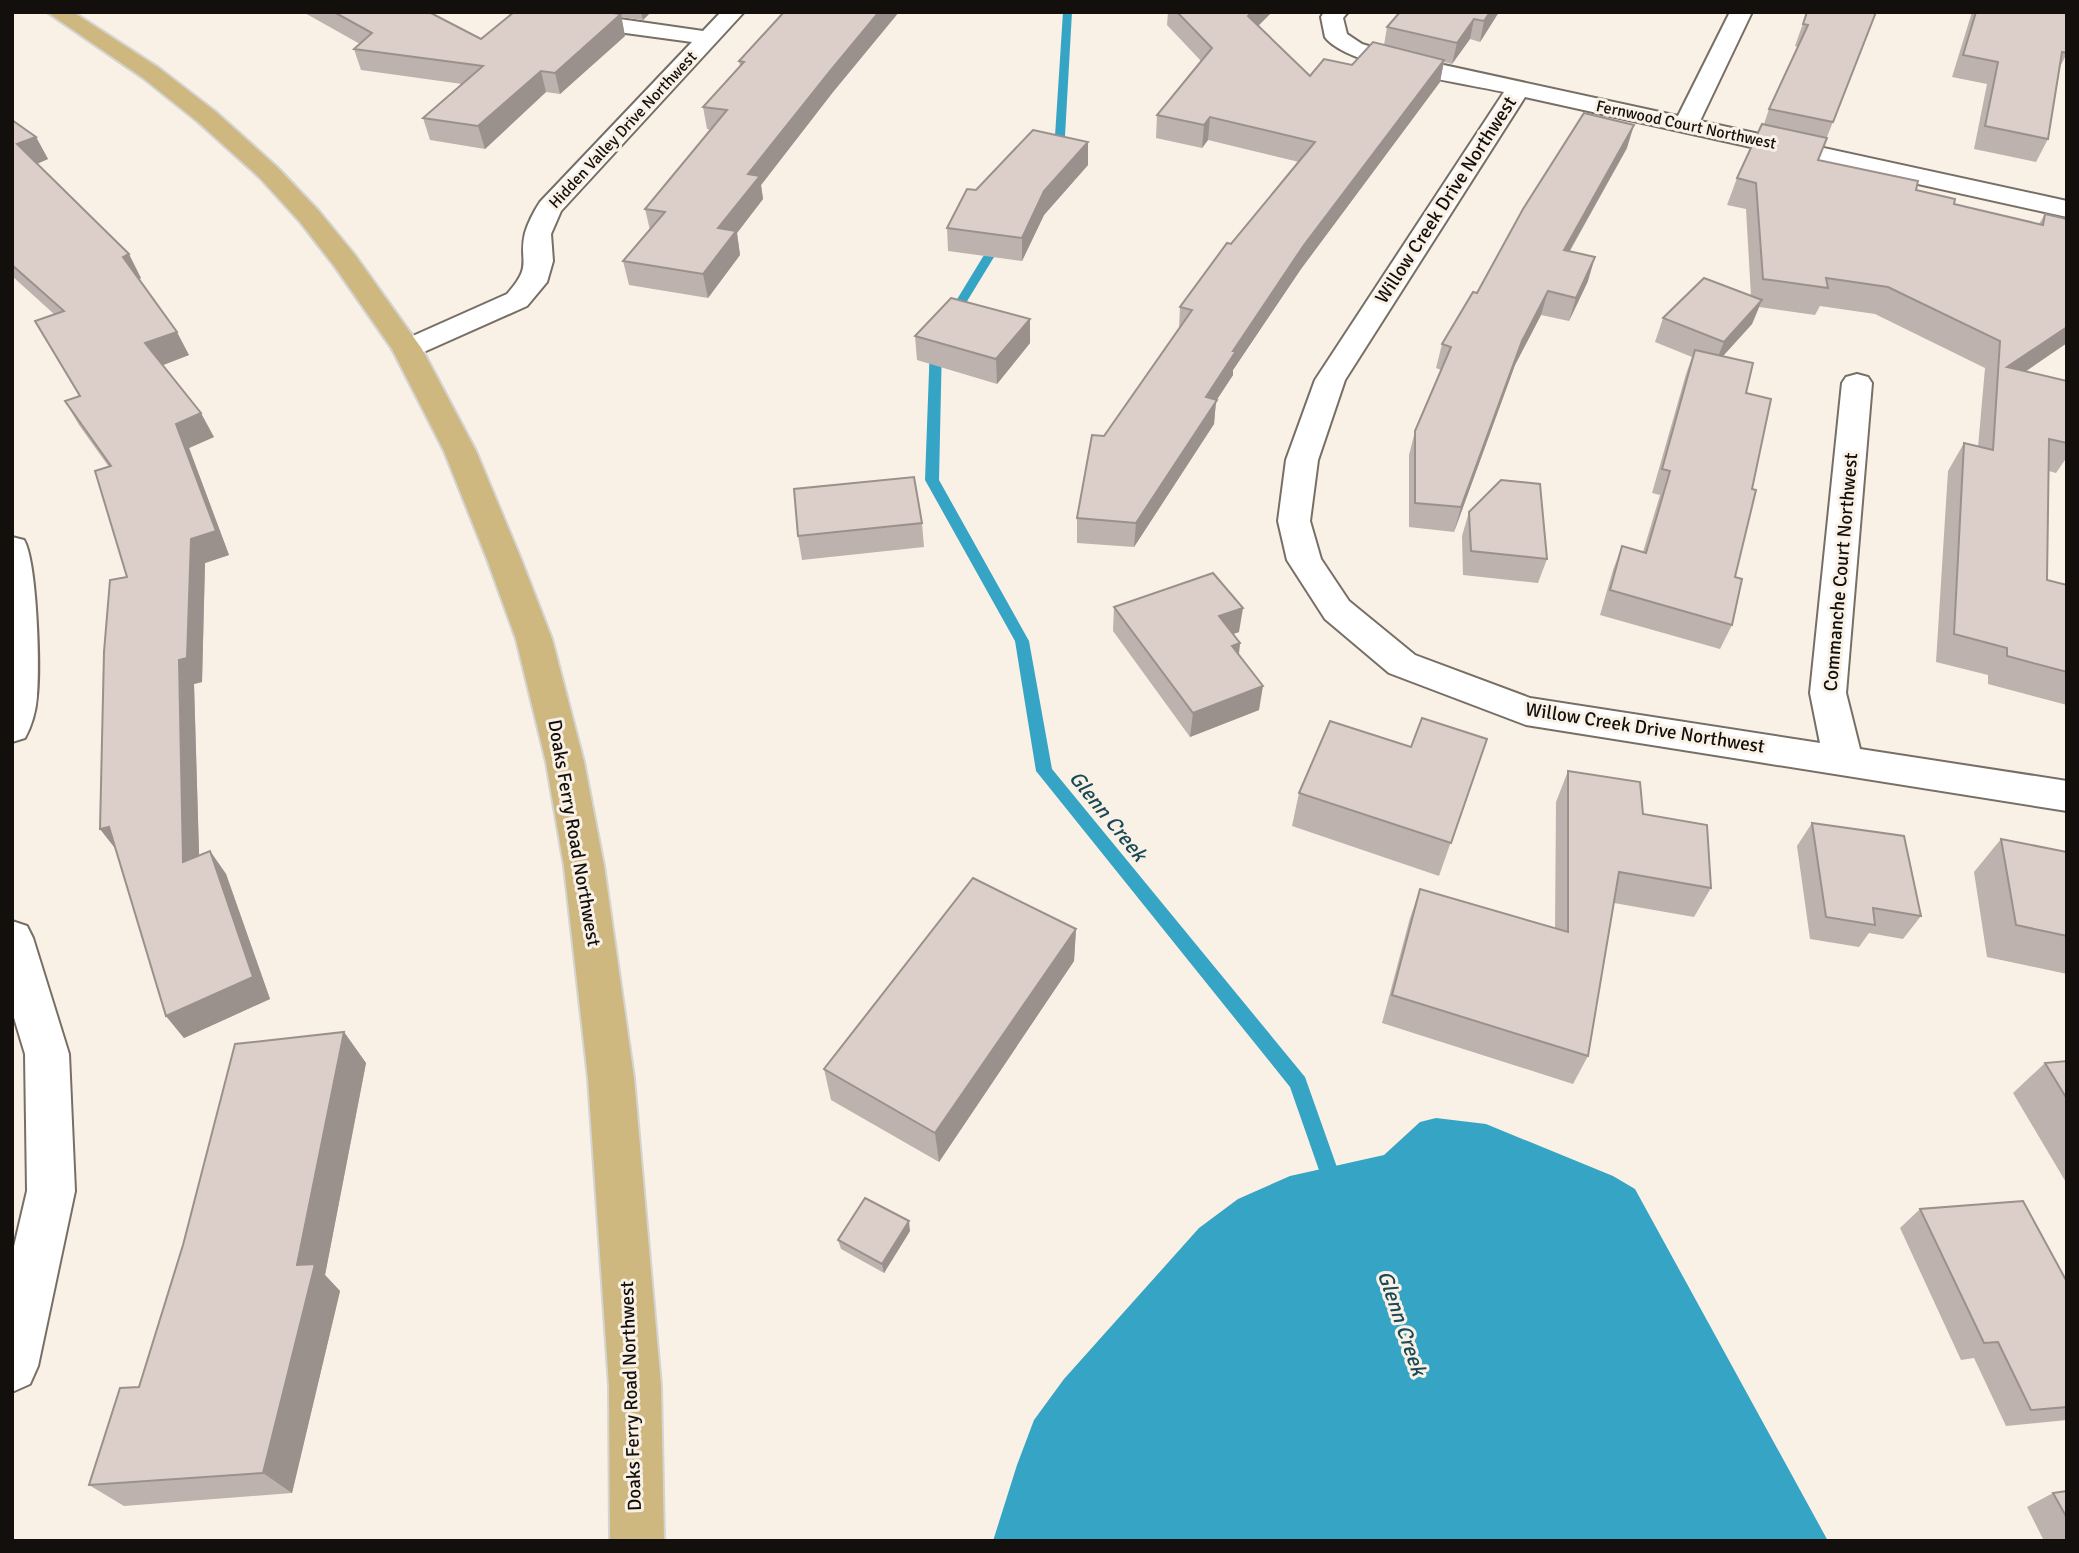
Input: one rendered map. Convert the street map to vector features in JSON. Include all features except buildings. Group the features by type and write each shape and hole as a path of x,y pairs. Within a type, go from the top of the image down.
{"main road":[{"name":"Doaks Ferry Road Northwest","path":"58,12 151,73 207,117 268,172 345,261 407,349 460,451 504,559 534,639 565,762 584,866 611,1078 635,1386 637,1541"}],"street":[{"path":"522,12 708,38"},
{"name":"Hidden Valley Drive Northwest","path":"407,349 517,300 533,282 539,261 538,234 549,208 733,12"},
{"name":"Fernwood Court Northwest","path":"1337,12 1332,18 1336,37 1354,49 1393,61 2067,209"},
{"path":"1686,125 1741,12"},
{"name":"Willow Creek Drive Northwest","path":"1519,88 1330,380 1319,406 1303,460 1294,522 1304,560 1337,610 1402,664 1513,706 1540,713 2067,796"},
{"name":"Commanche Court Northwest","path":"1843,759 1828,693 1857,383"},
{"path":"12,548 17,568 19,695 12,728"},
{"path":"12,938 47,1054 51,1191 12,1366"}],"water":[{"path":"1436,1118 1486,1124 1613,1176 1635,1189 1828,1541 993,1541 1034,1420 1064,1379 1199,1228 1238,1199 1290,1176 1384,1155 1420,1122"}],"waterway":[{"name":"Glenn Creek","path":"1050,154 1060,136 1068,12"},
{"name":"Glenn Creek","path":"951,319 999,239"},
{"name":"Glenn Creek","path":"936,344 932,480 1022,641 1044,771 1298,1083 1334,1187"}]}
